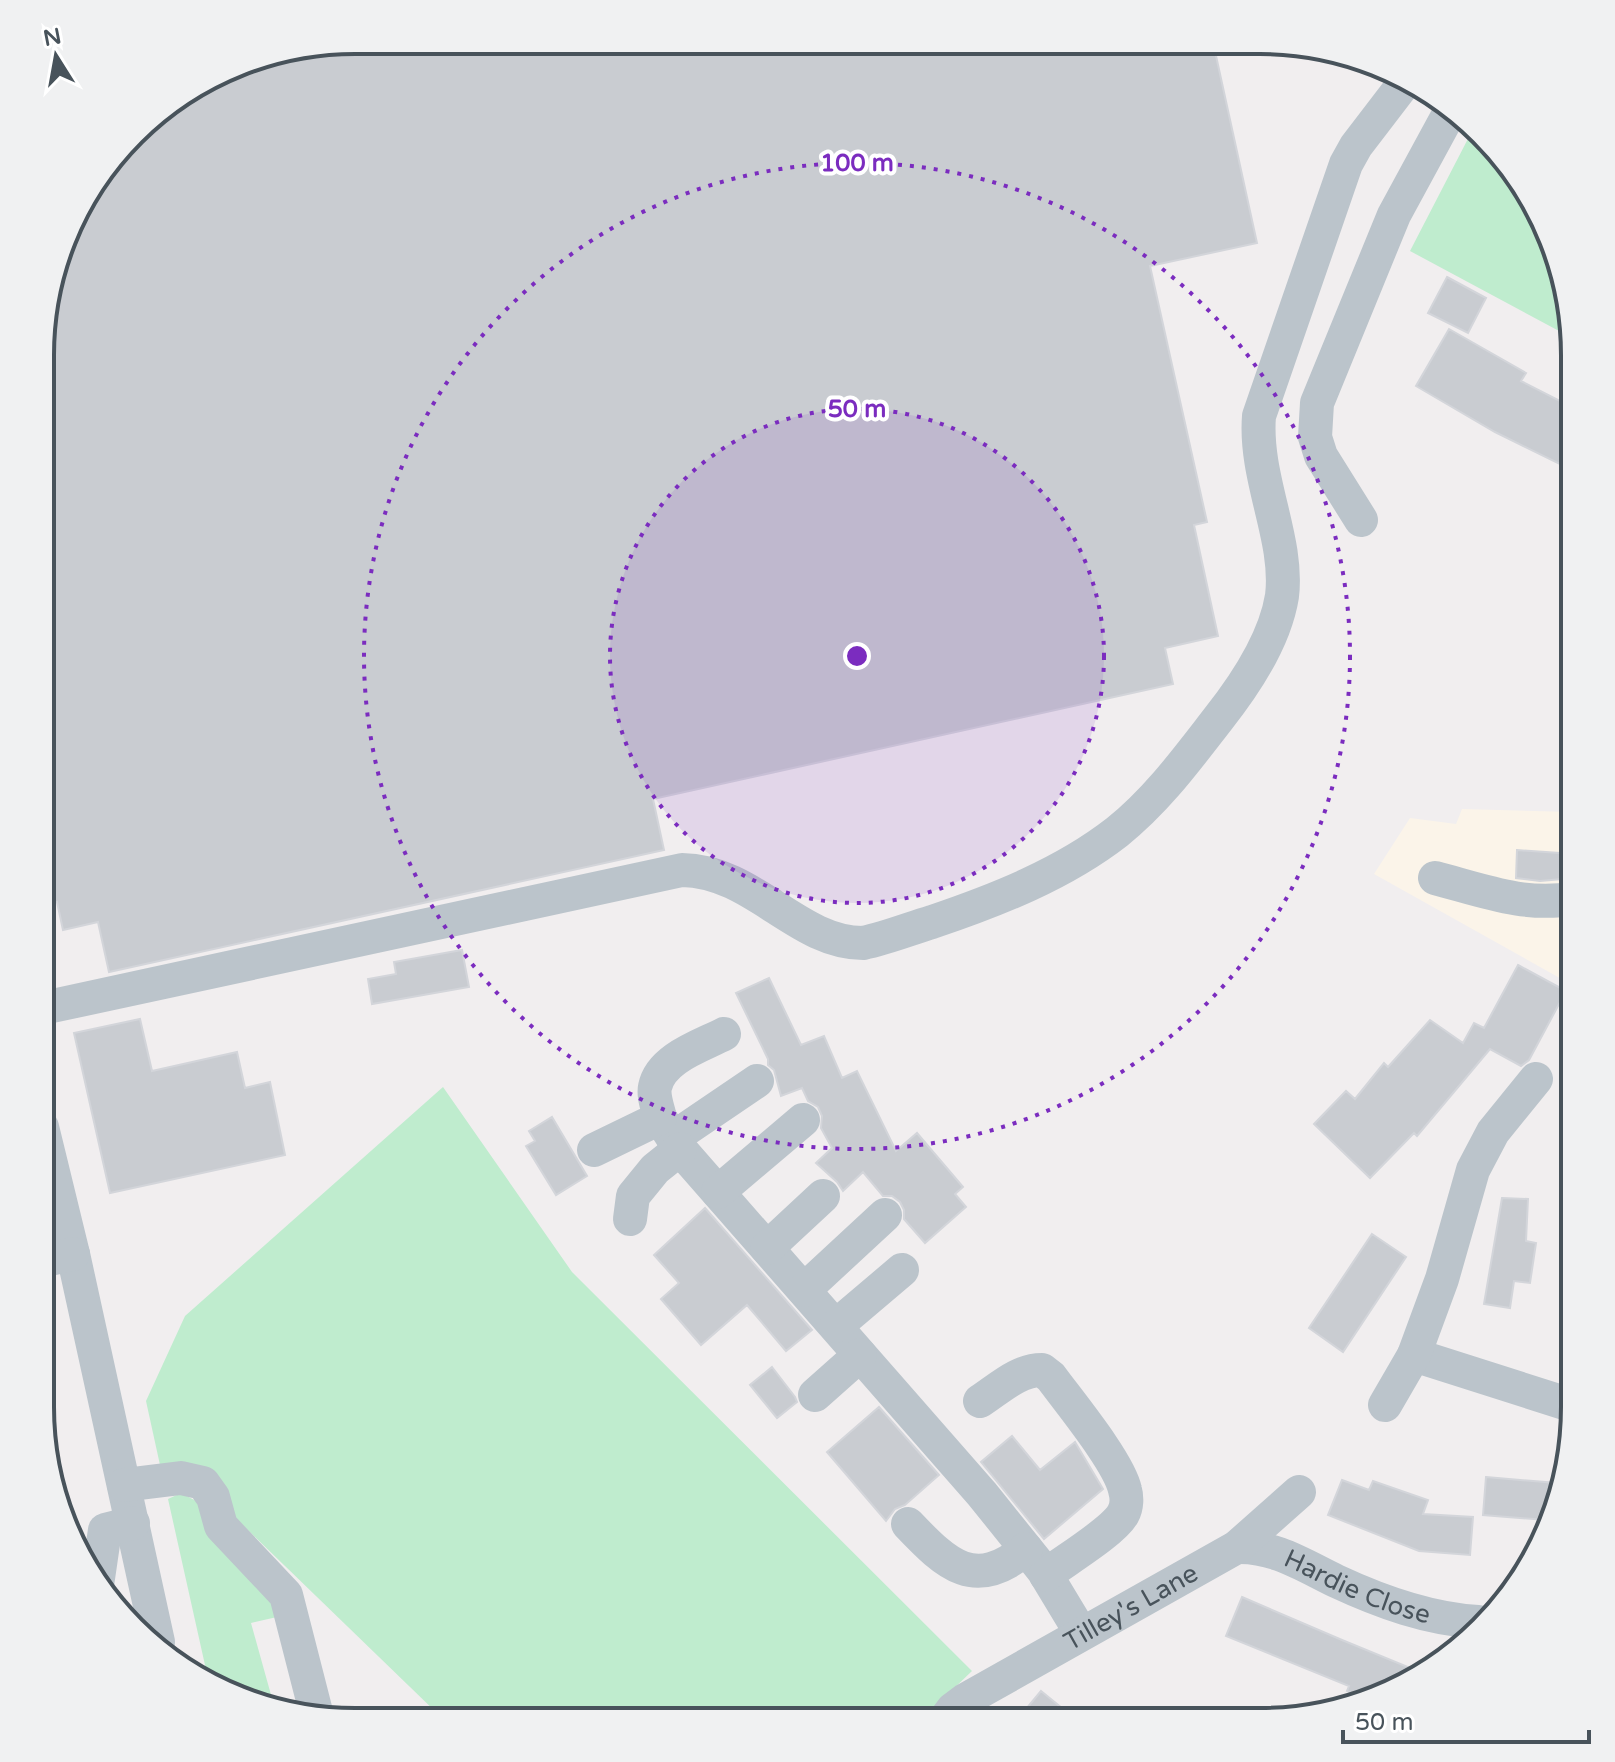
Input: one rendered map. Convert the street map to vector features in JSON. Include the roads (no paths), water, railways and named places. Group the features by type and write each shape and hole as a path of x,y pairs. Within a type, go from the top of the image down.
{"street":[{"path":"54,1006 682,870 701,870 721,876 820,933 848,943 863,943 972,908 1093,850 1139,813 1194,751 1248,677 1276,617 1282,596 1282,575 1259,455 1259,416 1346,164 1400,89"},
{"path":"1361,520 1321,456 1315,437 1317,403 1394,215 1446,119"},
{"path":"1435,878 1523,900 1561,901"},
{"path":"724,1034 668,1064 660,1072 654,1090 671,1135 982,1494 1036,1562 1081,1633"},
{"path":"1385,1405 1414,1355 1442,1279 1473,1170 1493,1132 1536,1079"},
{"path":"594,1150 671,1135 757,1081"},
{"path":"718,1192 803,1120"},
{"path":"630,1219 633,1196 655,1169 671,1135"},
{"path":"767,1248 823,1196"},
{"path":"804,1290 885,1215"},
{"path":"54,1232 57,1258 124,1485 156,1632"},
{"path":"836,1326 902,1270"},
{"path":"815,1395 860,1355"},
{"path":"1414,1355 1561,1402"},
{"path":"908,1524 933,1551 949,1562 975,1571 1036,1562 1109,1528 1122,1516 1126,1491 1119,1473 1051,1377 1042,1370 1030,1370 980,1401"},
{"path":"124,1485 181,1478 203,1483 213,1497 221,1526 286,1595 314,1705"},
{"name":"Tilley's Lane","path":"960,1708 1081,1633 1237,1547 1299,1492"},
{"path":"100,1566 105,1530 133,1523"},
{"name":"Hardie Close","path":"1237,1547 1271,1550 1388,1603 1429,1615 1472,1621"}]}
